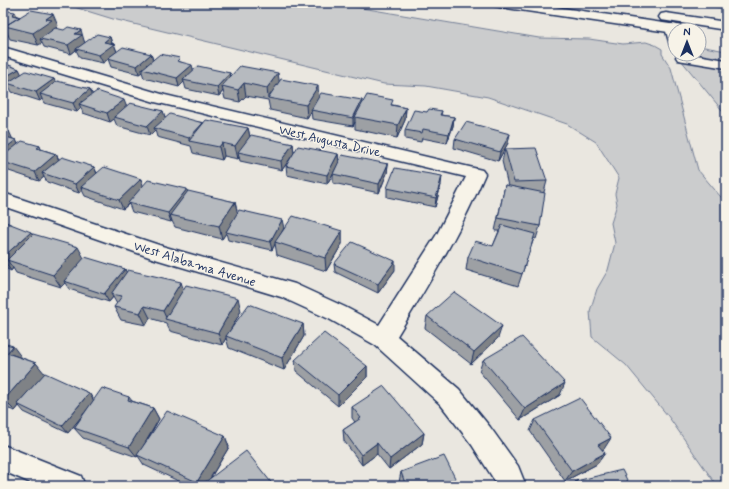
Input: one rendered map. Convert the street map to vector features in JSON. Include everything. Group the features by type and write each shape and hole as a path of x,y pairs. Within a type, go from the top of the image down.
{"highway":[{"path":"500,3 667,31"},
{"path":"576,3 726,26"},
{"path":"707,33 726,37"}],"street":[{"name":"West Augusta Drive","path":"3,51 161,99 476,174 464,203 447,237 383,338"},
{"path":"707,61 726,64"},
{"path":"685,62 692,74"},
{"name":"West Alabama Avenue","path":"3,199 22,207 159,253 287,290 337,313 383,338 450,397 481,436 508,476 512,486"},
{"path":"3,458 71,486"}],"shaded area":[{"path":"61,3 332,3 539,38 589,39 623,44 646,42 662,49 662,54 671,68 698,170 726,203 726,486 717,486 668,416 626,365 592,337 590,311 597,289 608,270 615,243 611,223 617,204 615,194 619,178 596,142 567,124 488,97 426,86 384,84 113,19"},
{"path":"707,47 726,51 726,115 683,62 707,62"}],"building":[{"path":"3,10 15,12 12,15 20,17 3,27"},
{"path":"31,10 53,14 46,19 52,20 33,33 5,26"},
{"path":"68,27 81,30 75,34 82,35 68,45 40,39 55,28 64,30"},
{"path":"97,34 110,37 104,42 114,44 99,55 76,49"},
{"path":"123,47 151,54 137,66 108,58"},
{"path":"160,54 180,58 177,61 192,65 177,78 142,69"},
{"path":"3,63 19,69 3,78"},
{"path":"198,66 230,73 217,87 183,80"},
{"path":"240,66 278,73 267,88 244,83 238,90 222,86"},
{"path":"26,71 54,79 36,92 7,83"},
{"path":"281,79 318,86 306,105 268,98"},
{"path":"57,81 90,89 73,103 40,94"},
{"path":"97,91 124,100 107,113 79,104"},
{"path":"321,93 362,100 353,118 311,110"},
{"path":"367,95 393,100 391,105 406,108 398,125 355,117"},
{"path":"130,103 163,111 147,126 114,117"},
{"path":"429,109 442,111 440,115 454,117 449,134 423,129 422,133 405,130 414,110 427,112"},
{"path":"170,114 203,123 189,138 154,128"},
{"path":"206,120 248,128 235,146 222,143 219,147 189,141"},
{"path":"466,122 510,134 500,152 455,139"},
{"path":"3,130 9,131 3,136"},
{"path":"251,135 293,144 281,161 238,152"},
{"path":"3,136 16,140 3,150"},
{"path":"22,141 40,146 37,148 56,154 35,172 3,162 3,156"},
{"path":"298,146 338,154 327,175 286,166"},
{"path":"536,148 547,181 514,182 505,149"},
{"path":"342,155 388,164 379,184 333,174"},
{"path":"62,157 94,167 75,184 42,173"},
{"path":"104,167 141,179 119,200 81,187"},
{"path":"395,168 442,176 436,198 387,188"},
{"path":"148,180 187,189 168,213 128,203"},
{"path":"505,185 545,193 540,226 498,218"},
{"path":"188,191 235,202 219,226 170,215"},
{"path":"239,210 282,220 270,242 226,232"},
{"path":"293,216 342,231 325,258 275,242"},
{"path":"3,221 31,232 3,257"},
{"path":"502,225 535,234 522,274 468,257 475,241 493,246"},
{"path":"33,234 78,247 53,275 7,260"},
{"path":"352,242 395,261 378,284 334,264"},
{"path":"85,257 125,269 104,294 64,281"},
{"path":"128,270 181,282 163,311 144,306 140,313 114,307 122,296 111,294"},
{"path":"186,285 238,298 218,333 165,319"},
{"path":"454,292 502,326 474,352 427,316"},
{"path":"249,304 303,324 282,358 226,336"},
{"path":"324,333 367,366 338,395 295,360"},
{"path":"522,337 565,383 525,409 483,360"},
{"path":"3,343 13,346 7,353 36,363 4,400 3,400"},
{"path":"45,373 89,393 62,426 17,404"},
{"path":"384,386 424,433 390,459 377,443 361,455 343,430 361,418 352,407"},
{"path":"102,388 129,397 128,400 153,408 129,447 74,428"},
{"path":"580,398 611,438 598,445 605,453 572,471 535,420"},
{"path":"167,411 225,436 197,482 137,455"},
{"path":"246,451 274,486 206,486 204,483"},
{"path":"444,456 459,486 406,486 401,472"},
{"path":"622,470 630,486 578,486 576,481"}],"railway":[{"path":"696,3 726,7"}]}
